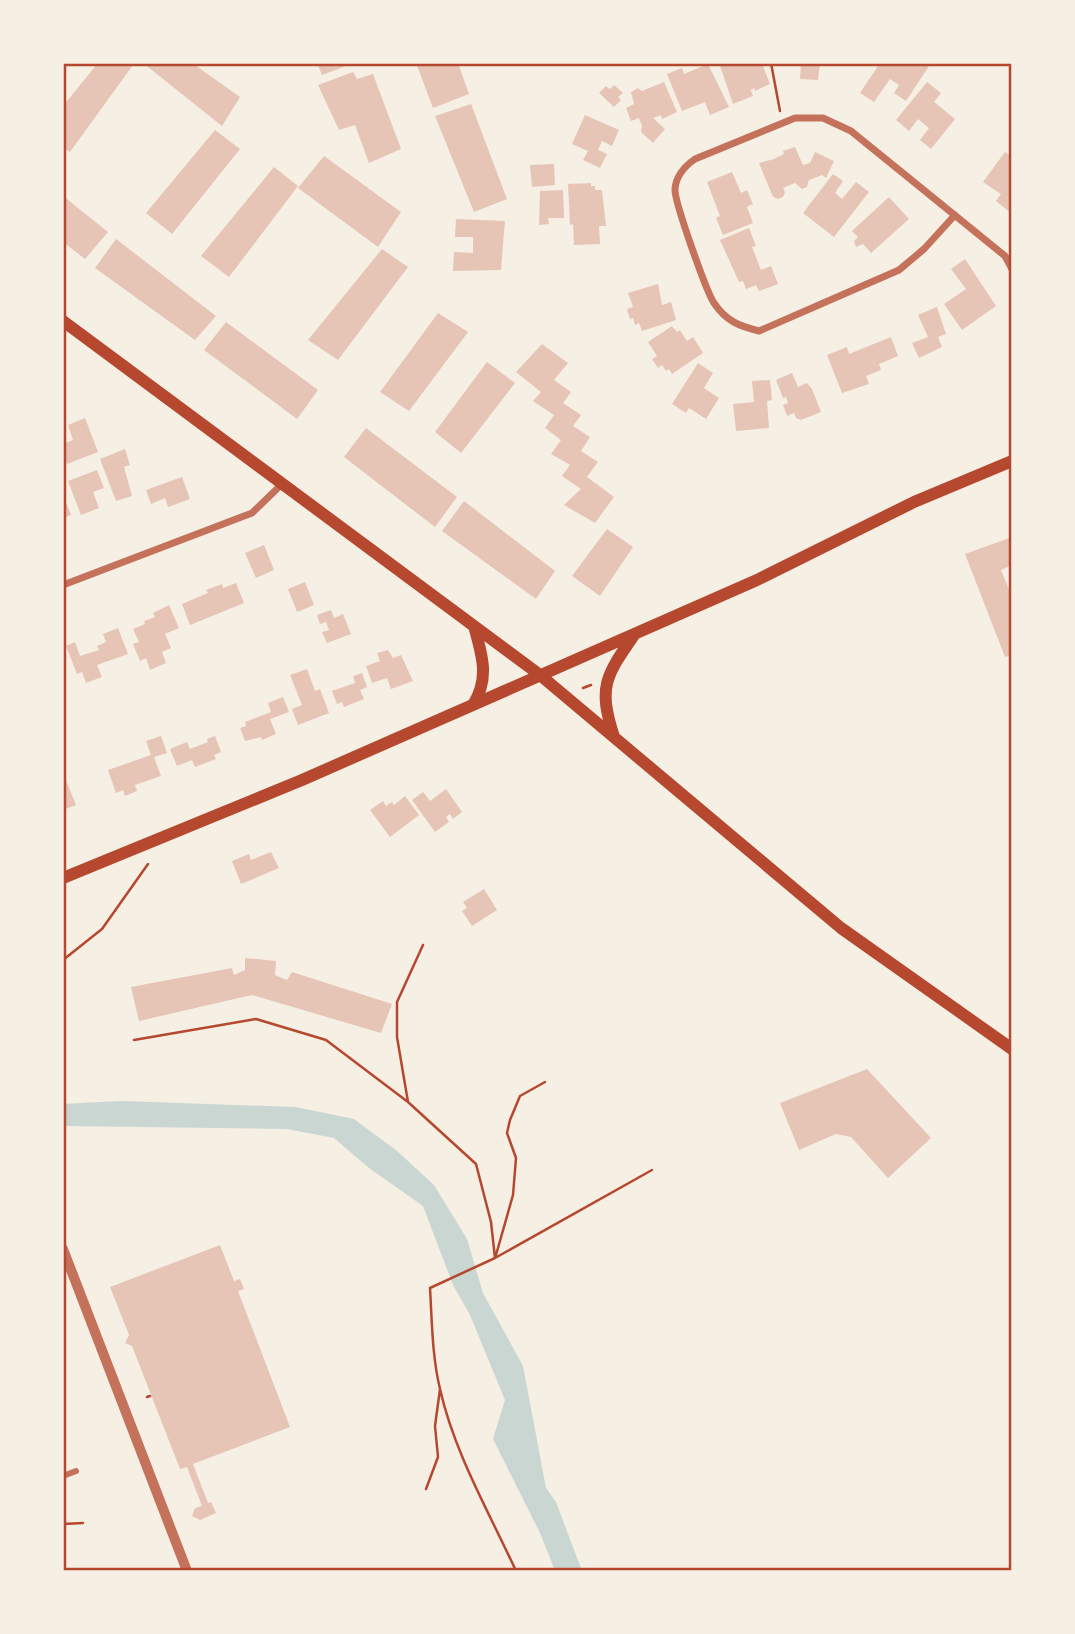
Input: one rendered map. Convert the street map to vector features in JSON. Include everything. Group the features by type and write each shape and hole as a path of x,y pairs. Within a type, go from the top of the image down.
{"main road":[{"path":"63,321 540,676 841,928 1011,1048"},
{"path":"63,878 302,780 636,634 757,580 914,502 1012,461"},
{"path":"473,705 483,687 484,679 481,650 474,626"},
{"path":"614,737 607,715 604,689 615,664 636,634"}],"street":[{"path":"955,215 924,249 898,270 759,331 737,326 713,301 680,212 675,189 683,167 695,159 796,118 823,118 851,131 955,215 1005,256 1012,269"},
{"path":"63,585 252,513 282,484"},
{"path":"63,1249 187,1571"},
{"path":"63,1476 76,1471"}],"path":[{"path":"771,63 781,113 786,122"},
{"path":"583,688 590,685 585,681"},
{"path":"63,960 102,929 148,864"},
{"path":"408,1102 397,1037 397,1002 423,945"},
{"path":"134,1040 256,1018 326,1040 408,1102 476,1164 491,1222 495,1258"},
{"path":"495,1258 513,1195 516,1158 507,1133 510,1120 520,1096 545,1082"},
{"path":"516,1571 465,1462 440,1389 430,1288 480,1266 652,1170"},
{"path":"426,1489 438,1457 435,1426 440,1389"},
{"path":"63,1524 83,1523"}],"shaded area":[{"path":"122,1101 295,1107 354,1119 397,1151 434,1185 467,1239 483,1293 523,1366 546,1488 556,1502 582,1571 555,1571 541,1535 493,1439 505,1400 470,1315 453,1285 423,1206 369,1168 334,1138 287,1129 63,1126 63,1104"}],"building":[{"path":"98,63 133,65 70,152 63,148 63,106"},
{"path":"143,63 192,63 240,97 222,126"},
{"path":"317,63 354,63 322,75"},
{"path":"416,63 458,63 469,94 433,108"},
{"path":"719,63 766,63 767,65 763,66 770,84 755,91 754,88 751,90 753,96 733,104"},
{"path":"801,63 820,63 818,80 800,79"},
{"path":"880,63 925,63 929,66 906,101 894,93 899,85 890,79 874,102 860,93"},
{"path":"708,64 729,107 710,115 705,102 682,111 667,74 682,68 684,74"},
{"path":"353,72 357,79 373,74 401,149 369,163 355,125 339,130 318,85"},
{"path":"664,82 677,112 662,119 661,115 653,118 665,129 653,143 641,132 639,118 631,121 626,108 634,104 631,92 638,88 642,91"},
{"path":"927,82 941,93 934,102 955,119 931,149 920,140 929,128 918,119 909,131 896,120"},
{"path":"614,85 623,93 618,97 621,100 614,107 599,93 606,86 610,89"},
{"path":"471,104 507,199 474,212 435,116"},
{"path":"585,115 619,130 612,146 602,141 598,150 607,154 600,168 583,160 588,151 572,144"},
{"path":"215,130 240,149 172,234 146,213"},
{"path":"795,147 803,165 810,163 815,152 834,161 826,178 822,175 809,180 807,187 802,189 795,183 783,188 783,197 778,199 773,197 759,163 774,159 784,154 783,151"},
{"path":"1005,152 1012,157 1012,214 996,201 1001,194 983,182"},
{"path":"324,156 401,212 378,247 298,188"},
{"path":"554,164 555,185 532,187 530,165"},
{"path":"274,167 298,186 229,277 201,256"},
{"path":"732,172 741,193 747,190 753,204 747,207 753,223 723,235 716,218 720,216 707,182"},
{"path":"833,174 843,181 835,193 842,199 856,182 869,192 834,237 803,213"},
{"path":"591,183 595,190 602,190 606,226 599,226 600,244 574,245 568,184"},
{"path":"563,190 564,218 548,218 549,224 539,225 540,191"},
{"path":"63,196 108,232 85,259 63,242"},
{"path":"889,197 909,219 871,253 863,244 856,247 854,241 858,237 852,231"},
{"path":"456,219 505,221 501,270 453,271 454,252 473,253 473,237 455,237"},
{"path":"749,228 756,246 752,247 761,270 771,266 778,284 759,291 756,285 746,289 743,281 739,282 720,240"},
{"path":"116,239 216,316 195,340 95,268"},
{"path":"382,249 408,267 338,360 308,340"},
{"path":"965,259 996,306 962,330 944,304 966,289 951,269"},
{"path":"658,284 662,305 671,302 676,320 642,331 639,323 635,325 633,318 630,319 627,309 633,307 628,293"},
{"path":"937,307 946,334 938,337 942,347 919,358 912,343 928,337 918,315"},
{"path":"438,313 468,332 409,411 380,392"},
{"path":"226,322 318,390 297,419 204,350"},
{"path":"672,326 677,332 680,330 687,341 693,337 703,353 672,374 662,365 658,368 652,359 657,356 648,342"},
{"path":"891,337 898,356 879,364 881,370 866,376 869,384 842,393 827,355 847,347 849,354"},
{"path":"542,344 568,363 554,380 571,392 563,403 581,415 573,426 590,437 581,451 598,462 587,477 614,497 595,523 564,505 581,489 562,476 570,465 551,454 561,440 545,428 554,415 533,401 541,392 516,372"},
{"path":"487,362 515,383 461,453 435,432"},
{"path":"698,363 713,373 704,388 719,398 706,419 689,408 686,413 672,404"},
{"path":"792,373 798,387 807,383 812,389 821,412 801,420 796,418 794,413 787,416 783,405 788,403 786,397 783,398 776,380"},
{"path":"770,380 772,400 767,401 769,428 736,431 733,404 754,402 752,381"},
{"path":"85,418 98,452 67,464 63,444 73,440 68,425"},
{"path":"366,428 457,497 435,527 344,457"},
{"path":"125,449 130,465 124,467 132,496 116,501 100,459"},
{"path":"97,470 104,488 93,492 99,508 81,515 68,481"},
{"path":"182,477 190,499 168,507 165,498 151,504 146,490"},
{"path":"63,494 71,515 63,518"},
{"path":"464,501 555,571 536,599 442,531"},
{"path":"607,529 633,547 600,596 572,576"},
{"path":"1012,537 1012,565 1001,570 1012,597 1012,655 1005,657 965,554"},
{"path":"264,545 274,570 256,578 245,553"},
{"path":"305,582 314,605 297,612 288,589"},
{"path":"236,583 244,603 190,625 182,604 208,593 206,590 222,584 223,588"},
{"path":"169,605 179,628 165,634 171,648 162,652 166,663 150,670 146,658 140,661 133,644 139,642 133,629 145,624 144,621 155,617 153,613"},
{"path":"331,610 334,618 343,614 351,634 327,643 322,632 329,630 326,622 320,624 317,615"},
{"path":"118,628 128,654 97,665 102,677 86,683 82,672 77,674 66,646 75,642 80,656 99,650 97,646 106,642 103,634"},
{"path":"388,650 393,658 401,655 413,681 391,689 387,678 372,683 366,666 380,661 377,653"},
{"path":"307,669 315,691 320,689 329,713 298,725 292,709 302,705 290,675"},
{"path":"362,673 367,687 360,690 364,699 344,707 342,702 337,704 332,691 355,683 353,676"},
{"path":"283,697 289,712 270,719 276,734 262,740 261,737 245,741 240,728 246,726 245,722 271,712 268,703"},
{"path":"161,736 167,753 154,757 161,776 135,785 137,791 125,796 123,790 116,793 108,770 151,755 146,741"},
{"path":"215,736 221,752 214,755 216,759 195,767 192,760 177,766 170,749 187,742 190,749"},
{"path":"63,773 76,805 63,810"},
{"path":"446,789 462,812 453,819 450,814 446,817 449,822 435,832 412,800 423,792 430,801"},
{"path":"405,796 419,815 390,837 370,810 383,801 386,806 392,802 394,805"},
{"path":"271,852 279,868 241,884 232,861 249,854 251,860"},
{"path":"484,889 497,910 472,926 462,911 467,908 463,902"},
{"path":"245,958 276,961 275,975 287,980 292,972 392,1004 381,1033 252,995 139,1021 131,987 232,968 234,975 245,970"},
{"path":"867,1069 931,1138 888,1178 851,1137 836,1134 799,1150 780,1103"},
{"path":"220,1245 234,1281 240,1279 244,1289 238,1291 290,1427 193,1464 208,1503 211,1502 216,1513 200,1520 192,1516 195,1508 202,1506 187,1467 180,1469 132,1346 125,1343 129,1335 110,1287"}]}
